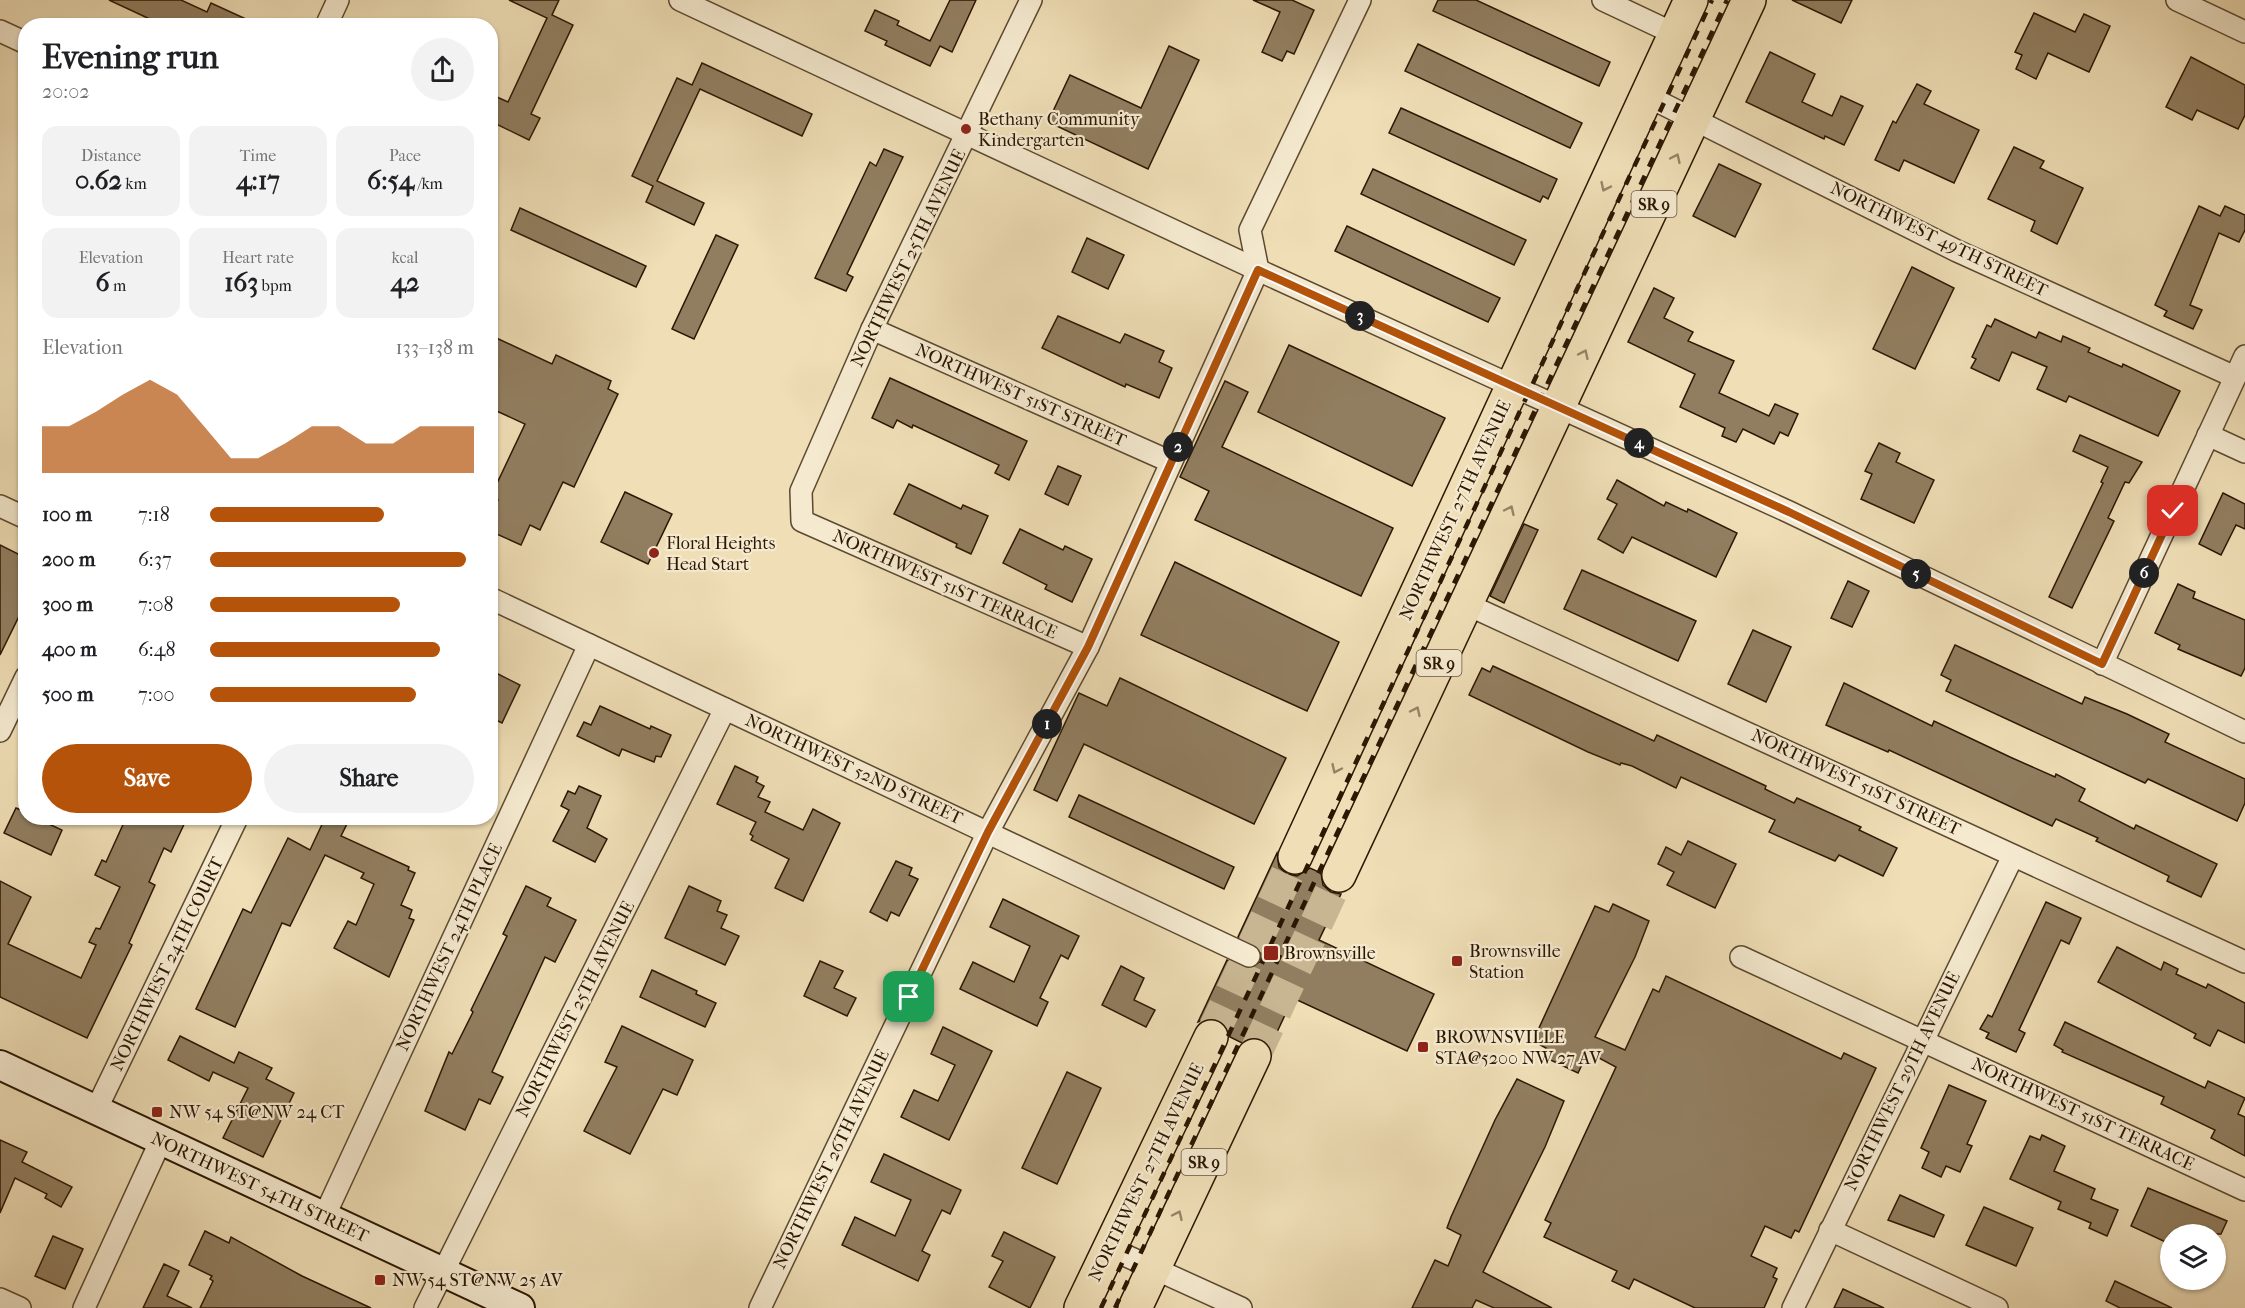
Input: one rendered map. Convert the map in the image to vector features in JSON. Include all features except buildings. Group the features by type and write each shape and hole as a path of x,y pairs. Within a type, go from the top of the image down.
{"main road":[{"name":"NORTHWEST 27TH AVENUE","path":"1295,857 1691,0"},
{"name":"SR 9","path":"1340,875 1749,0"},
{"path":"1360,716 1360,748 1392,764"},
{"name":"NORTHWEST 27TH AVENUE","path":"1081,1308 1211,1037"},
{"name":"SR 9","path":"1135,1308 1254,1056"},
{"name":"NORTHWEST 54TH STREET","path":"0,1065 520,1308"}],"street":[{"path":"330,18 338,0"},
{"path":"682,0 1258,270 1789,512 2245,732"},
{"name":"NORTHWEST 25TH AVENUE","path":"802,521 801,492 872,328 1031,0"},
{"path":"1258,270 1250,230 1360,0"},
{"path":"1603,0 1675,34"},
{"path":"2177,0 2245,32"},
{"path":"0,31 18,39"},
{"name":"NORTHWEST 49TH STREET","path":"1647,96 1957,250 2235,377"},
{"name":"NORTHWEST 26TH AVENUE","path":"760,1308 988,832 1088,647 1258,270"},
{"name":"NORTHWEST 51ST STREET","path":"872,328 1171,462"},
{"path":"2102,664 2245,356"},
{"path":"2208,435 2245,452"},
{"path":"0,506 18,514"},
{"name":"NORTHWEST 51ST TERRACE","path":"802,521 1088,647"},
{"name":"NORTHWEST 52ND STREET","path":"498,602 1250,956"},
{"name":"NORTHWEST 51ST STREET","path":"1466,604 2245,962"},
{"name":"NORTHWEST 24TH PLACE","path":"324,1216 589,645"},
{"path":"0,731 18,694"},
{"name":"NORTHWEST 25TH AVENUE","path":"424,1308 725,709"},
{"name":"NORTHWEST 24TH COURT","path":"96,1110 234,825"},
{"name":"NORTHWEST 29TH AVENUE","path":"1793,1308 1922,1038 2013,856"},
{"name":"NORTHWEST 51ST TERRACE","path":"1741,957 1922,1038 2245,1190"},
{"path":"84,1308 161,1140"},
{"path":"1830,1230 1997,1308"},
{"path":"1108,1248 1241,1308"},
{"path":"0,1299 20,1308"}],"tunnel":[{"path":"1211,1037 1295,857"},
{"path":"1254,1056 1339,875"}],"railway":[{"path":"1101,1308 1712,0"},
{"path":"1115,1308 1727,0"}],"place":[{"name":"Bethany Community Kindergarten","path":"966,129"},
{"name":"Floral Heights Head Start","path":"654,553"},
{"name":"Brownsville","path":"1271,953"},
{"name":"Brownsville Station","path":"1457,961"},
{"name":"BROWNSVILLE STA@5200 NW 27 AV","path":"1423,1047"},
{"name":"NW 54 ST@NW 24 CT","path":"157,1112"},
{"name":"NW 54 ST@NW 25 AV","path":"380,1280"}],"route":[{"path":"909,997 988,832 1088,647 1258,270 1789,512 2102,664 2173,511"}]}
